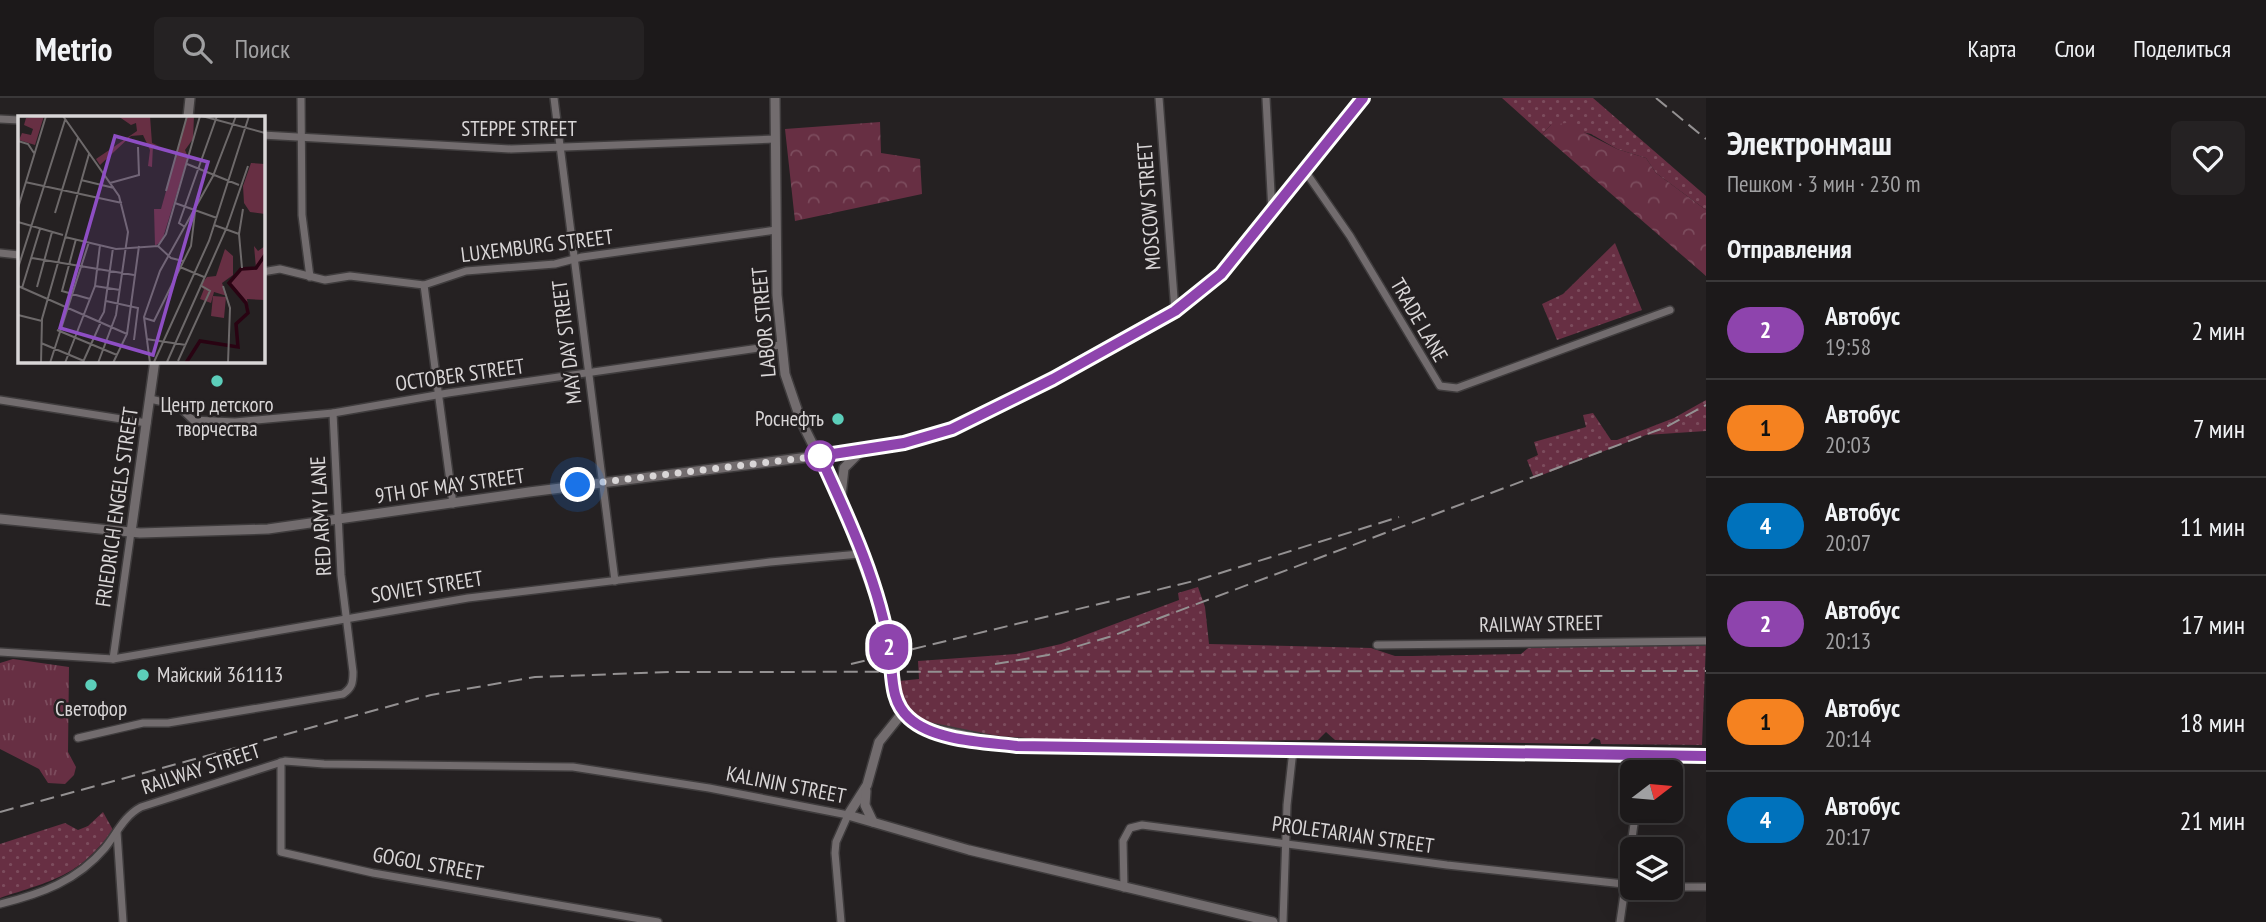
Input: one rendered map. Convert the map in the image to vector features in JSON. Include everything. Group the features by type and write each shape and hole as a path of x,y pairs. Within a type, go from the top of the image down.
{"street":[{"path":"188,116 190,98"},
{"path":"301,98 302,215 310,277"},
{"name":"MAY DAY STREET","path":"554,98 615,581"},
{"name":"LABOR STREET","path":"775,98 780,345 792,401 842,504 881,616 895,697 903,712"},
{"name":"MOSCOW STREET","path":"1159,98 1175,311"},
{"path":"1266,98 1272,212"},
{"name":"9TH OF MAY STREET","path":"0,519 131,532 243,531 340,520 603,482 820,456 926,438 952,429 1053,379 1175,311 1221,274 1363,98"},
{"path":"0,119 18,120"},
{"name":"STEPPE STREET","path":"264,135 482,149 775,139"},
{"name":"TRADE LANE","path":"1305,171 1350,236 1440,386 1457,388 1670,310"},
{"name":"LUXEMBURG STREET","path":"264,272 280,269 324,280 350,276 424,285 466,271 575,259 776,230"},
{"path":"0,253 18,255"},
{"path":"424,285 453,504"},
{"name":"OCTOBER STREET","path":"150,399 177,405 187,417 200,421 235,422 333,413 780,345"},
{"name":"FRIEDRICH ENGELS STREET","path":"113,659 156,362"},
{"path":"0,400 147,422"},
{"name":"RED ARMY LANE","path":"333,413 346,617"},
{"path":"842,504 844,468 862,450"},
{"name":"SOVIET STREET","path":"0,652 113,659 468,598 860,554"},
{"name":"RAILWAY STREET","path":"78,738 144,723 168,723 343,694 353,682 346,617"},
{"name":"RAILWAY STREET","path":"1377,645 1706,641"},
{"path":"873,822 865,806 867,785 879,742 903,712 911,720 931,730 1017,746 1706,755"},
{"path":"1283,922 1293,750"},
{"path":"1641,754 1641,760"},
{"name":"RAILWAY STREET","path":"0,904 52,889 75,876 101,853 127,817 141,807 281,762"},
{"name":"KALININ STREET","path":"281,762 573,767 709,788 848,815 969,850 1273,922"},
{"name":"GOGOL STREET","path":"281,762 281,852 373,873 658,922"},
{"path":"841,922 836,842 848,815 867,785"},
{"name":"PROLETARIAN STREET","path":"1124,888 1123,841 1127,831 1135,826 1620,884"},
{"path":"117,832 123,922"},
{"path":"1683,887 1706,887"},
{"path":"1620,922 1625,900"}],"green space":[{"path":"1502,98 1593,98 1706,196 1706,210 1656,173 1646,158 1617,149 1591,134 1551,125 1542,134"},
{"path":"880,122 881,153 920,159 922,194 795,221 785,129"},
{"path":"1566,123 1617,149 1646,158 1656,173 1706,210 1706,276 1542,134 1551,125"},
{"path":"1615,243 1642,310 1557,340 1542,304 1563,294"},
{"path":"1706,400 1706,431 1646,435 1534,478 1527,460 1538,455 1534,442 1586,427 1583,415 1593,413 1611,440 1617,440 1674,418"},
{"path":"1198,587 1205,607 1209,644 1371,648 1395,656 1412,656 1521,654 1536,641 1706,641 1702,745 1601,744 1600,740 1594,738 1588,744 1335,740 1326,732 1318,740 1172,742 1046,739 990,735 946,728 919,717 907,705 903,696 899,681 919,679 918,661 1016,654 1061,644 1179,600 1178,593"},
{"path":"13,659 69,667 68,752 76,767 74,775 65,784 48,783 39,769 0,749 0,663"},
{"path":"103,812 113,830 88,858 50,881 0,898 0,844 65,823 78,830 88,826"}],"railway":[{"path":"1656,98 1706,139"},
{"path":"995,664 1048,655 1112,636 1666,427 1706,405"},
{"path":"851,664 1198,580 1399,517"},
{"path":"0,812 431,695 535,677 670,672 1706,671"}],"bus line":[{"name":"2","path":"1363,98 1221,274 1189,302 1053,379 952,429 904,443 820,456 842,504 881,616 889,647 893,688 899,705 911,720 931,730 1017,746 1706,756"}],"place":[{"name":"Центр детского творчества","path":"217,381"},
{"name":"Роснефть","path":"838,419"},
{"name":"Майский 361113","path":"143,675"},
{"name":"Светофор","path":"91,685"}],"route":[{"path":"578,485 820,456"}]}
